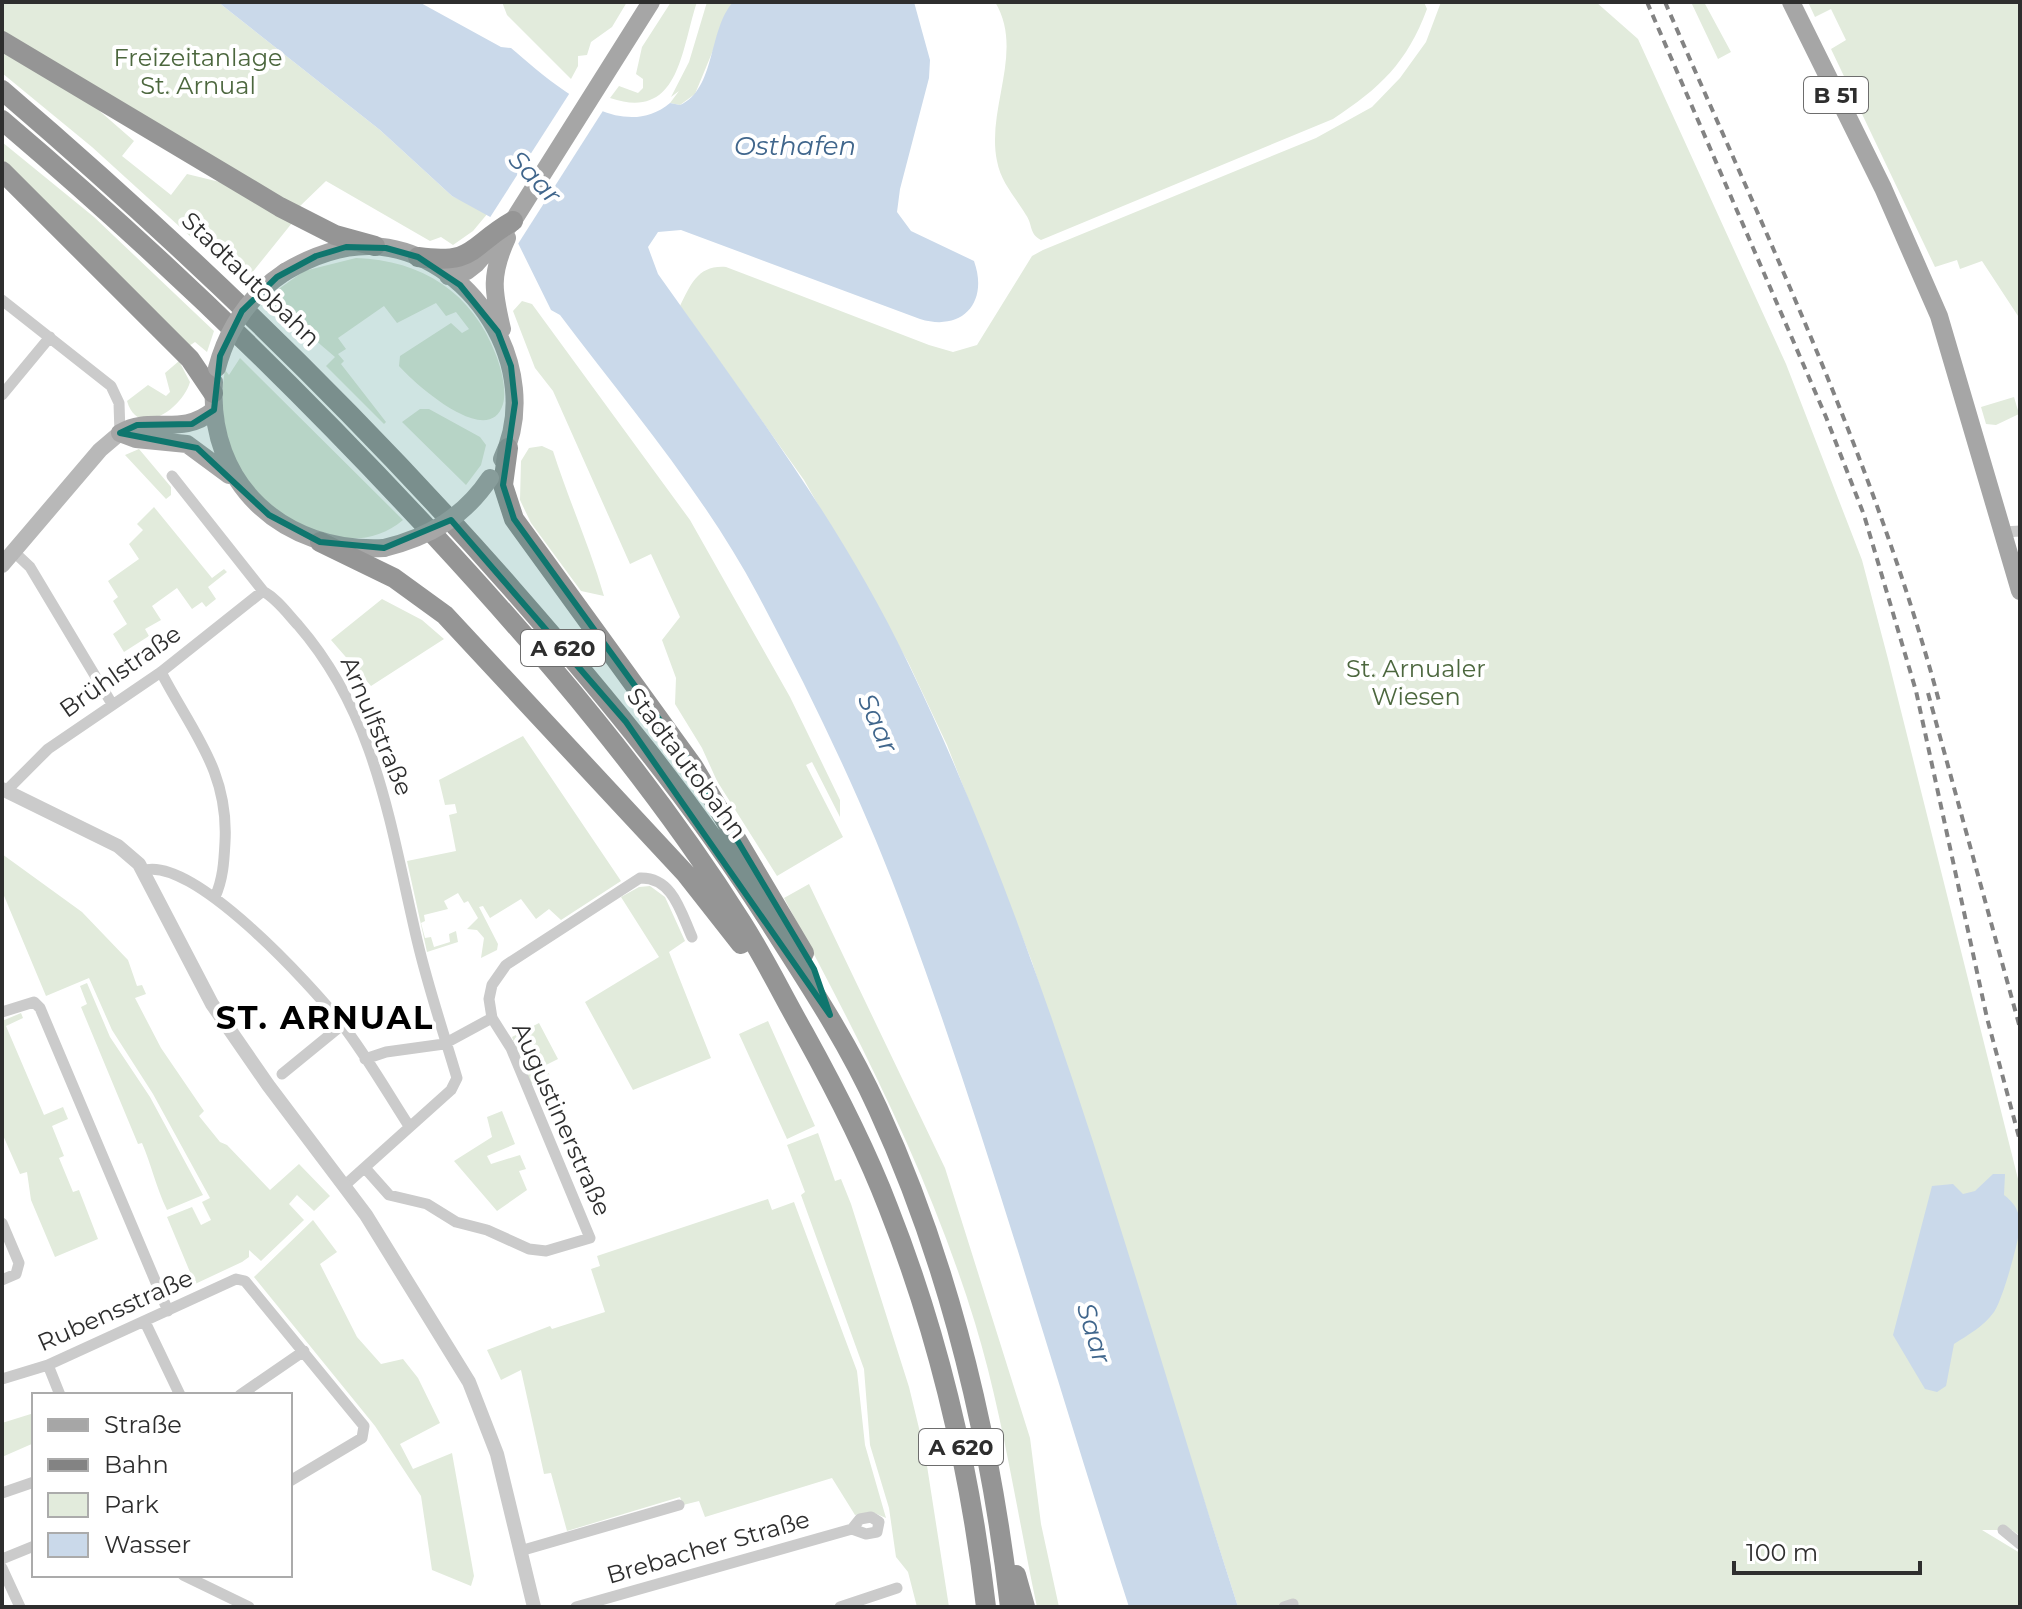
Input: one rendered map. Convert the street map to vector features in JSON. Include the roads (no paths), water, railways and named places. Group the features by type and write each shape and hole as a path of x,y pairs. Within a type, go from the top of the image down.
{"highway":[{"path":"2,41 280,207 335,235 375,246"},
{"name":"Stadtautobahn","path":"2,90 148,217 263,326 474,546 596,685 690,805 830,1015 878,1110 931,1244 970,1377 998,1505 1010,1607"},
{"name":"Stadtautobahn","path":"2,120 209,304 386,483 521,632 621,754 705,866 769,965 876,1178 919,1290 962,1455 986,1607"},
{"path":"2,171 190,359 214,402"},
{"path":"418,257 455,260 486,255 495,231 513,221"},
{"path":"508,448 503,485 514,519 693,766 814,969 830,1015"},
{"path":"320,542 410,587 476,645 686,874 793,1014"},
{"path":"998,1505 1025,1607"}],"main road":[{"path":"513,221 651,2"},
{"name":"B 51","path":"1791,2 1883,188 1939,316 2012,532 2020,591"},
{"path":"243,487 223,451 214,402 217,368 228,335 242,311 285,272 330,251 375,246 418,257 448,276 482,308 506,347"},
{"path":"120,433 136,439 187,444 209,457 269,515 320,542 384,548 440,528 469,505 508,448 515,391 486,255 467,271 448,276"},
{"path":"2,565 100,450 120,433 137,425 192,424 214,402"}],"street":[{"path":"2,300 111,386 119,403 120,433"},
{"path":"2,395 50,337"},
{"name":"Arnulfstraße","path":"172,476 263,591 277,601 315,644 339,682 389,806 414,928 444,1044 457,1078 456,1086 409,1126"},
{"path":"13,551 34,574 112,704"},
{"name":"Brühlstraße","path":"4,790 54,745 161,672 263,591"},
{"path":"161,672 212,760 225,802 223,868 215,897"},
{"path":"4,790 128,852 142,871 189,964 226,1026 386,1246 469,1382 497,1454 534,1607"},
{"path":"142,871 149,868 172,872 233,911 342,1025 409,1126 344,1186"},
{"path":"365,1059 386,1052 444,1044 492,1018 490,992 506,965 633,880 654,880 672,893 692,937"},
{"path":"2,1012 34,1002 40,1008 168,1311"},
{"name":"Augustinerstraße","path":"365,1168 389,1195 427,1204 456,1222 487,1230 529,1249 546,1251 590,1238 511,1048 492,1018"},
{"path":"282,1074 342,1025"},
{"path":"2,1223 19,1263 16,1274 2,1280"},
{"name":"Rubensstraße","path":"2,1379 48,1365 236,1279 245,1281 304,1351"},
{"path":"145,1322 179,1393"},
{"path":"243,1393 304,1351 366,1432 331,1459 292,1480"},
{"path":"48,1365 59,1393"},
{"path":"2,1493 32,1483"},
{"path":"520,1551 679,1505"},
{"name":"Brebacher Straße","path":"576,1607 852,1529"},
{"path":"2003,1530 2020,1544"},
{"path":"2,1559 32,1547"},
{"path":"2,1568 20,1607"},
{"path":"187,1577 249,1607"},
{"path":"840,1607 897,1588"}],"water":[{"path":"218,2 419,2 501,47 511,48 586,104 607,113 629,117 650,114 670,103 680,105 692,97 706,73 719,28 733,2 914,2 930,60 929,78 900,189 897,212 911,231 974,261 978,290 968,311 948,321 920,319 681,230 658,232 648,247 658,274 791,463 853,561 908,663 959,776 1049,1009 1238,1607 1129,1607 966,1090 891,878 838,755 737,558 690,486 639,417 560,315 551,310 516,239 503,224 452,196 380,130"},
{"path":"1993,1174 2005,1174 2004,1195 2015,1206 2020,1221 2006,1282 1990,1317 1954,1344 1946,1386 1937,1392 1925,1389 1893,1335 1932,1186 1953,1184 1963,1194 1975,1191"}],"railway":[{"path":"1647,2 1826,417 1864,515 1916,691 1987,1018 2020,1141"},
{"path":"1665,2 1851,436 1914,614 1940,705"},
{"path":"1928,693 2020,1028"}],"district":[{"name":"ST. ARNUAL","path":"325,1017"}],"park label":[{"name":"Freizeitanlage St. Arnual","path":"198,71"},
{"name":"St. Arnualer Wiesen","path":"1416,682"}],"water label":[{"name":"Osthafen","path":"795,146"},
{"name":"Saar","path":"535,177"},
{"name":"Saar","path":"878,723"},
{"name":"Saar","path":"1094,1333"}]}
